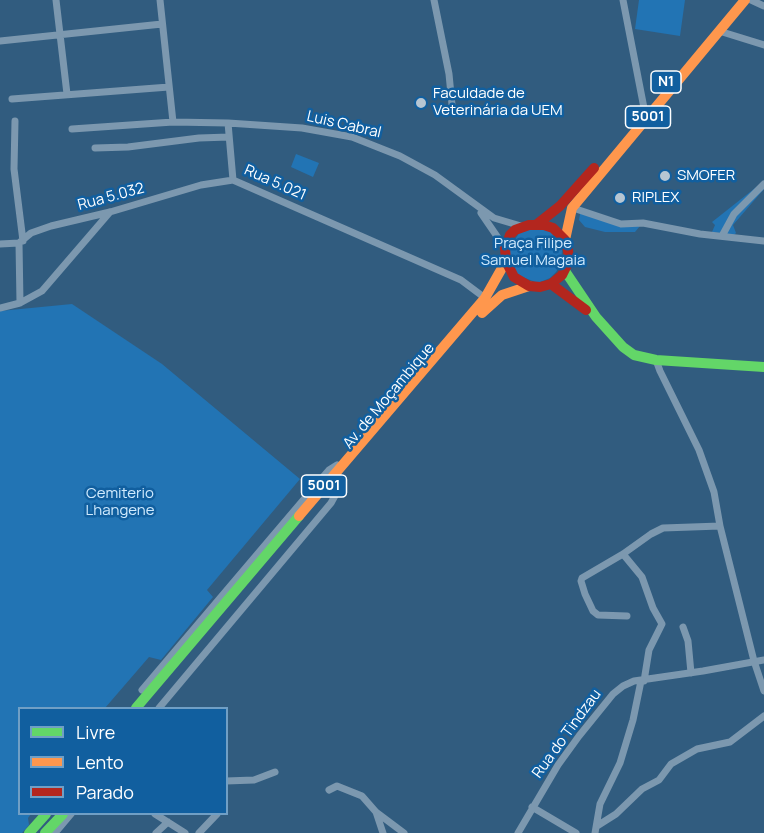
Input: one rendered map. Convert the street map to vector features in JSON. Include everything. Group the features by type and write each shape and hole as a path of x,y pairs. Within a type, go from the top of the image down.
{"main road":[{"name":"N1","path":"536,225 560,206 735,0"},
{"name":"5001","path":"565,270 568,250 565,240 572,208 745,0"},
{"path":"565,240 553,228 544,225 522,226 510,235 505,248 506,261 514,277 529,286 540,286 551,284 565,270 596,317 623,347 634,355 656,360 764,367"},
{"name":"Av. de Moçambique","path":"137,707 485,298 506,261"},
{"path":"551,284 596,317"},
{"name":"Av. de Moçambique","path":"148,707 412,391 490,304 502,295 529,286"},
{"path":"29,833 44,815"},
{"path":"45,833 60,816"}],"street":[{"path":"56,0 67,94"},
{"path":"160,0 173,122"},
{"path":"434,0 449,74 452,105"},
{"path":"622,0 644,108"},
{"path":"751,0 764,6"},
{"path":"0,41 162,24"},
{"path":"719,31 764,45"},
{"path":"12,99 169,87"},
{"path":"15,121 14,169 21,242 20,303"},
{"path":"72,129 173,122 228,123"},
{"name":"Rua 5.021","path":"228,123 233,180 461,280 485,298"},
{"name":"Luis Cabral","path":"228,123 325,131 373,144 435,175 494,218 522,226"},
{"path":"95,148 229,137"},
{"name":"Rua 5.032","path":"0,244 21,242 31,233 51,226 110,212 201,185 233,180"},
{"path":"722,236 734,214 764,184"},
{"name":"Luis Cabral","path":"473,204 490,223 505,248"},
{"path":"572,208 621,224 643,223 700,234 764,241"},
{"path":"0,308 20,303 42,291 110,212"},
{"path":"656,360 699,450 714,492 720,529 764,691"},
{"path":"129,707 329,470 343,463"},
{"path":"160,707 331,503 337,492 336,483"},
{"path":"627,616 598,615 593,611 581,581 582,578 663,528 720,529"},
{"path":"596,830 600,804 620,763 627,742 649,650 662,624 652,608 642,577 623,554"},
{"path":"683,627 688,641 691,673"},
{"name":"Rua do Tindzau","path":"518,833 558,765 613,694 629,682 764,660"},
{"path":"596,830 642,789 659,780 671,765 697,749 730,742 764,716"},
{"path":"228,781 254,780 275,772"},
{"path":"329,790 337,786 362,796 376,812 404,833"},
{"path":"532,807 576,833"},
{"path":"376,812 382,833"},
{"path":"24,833 38,815"},
{"path":"55,833 69,815"},
{"path":"158,815 185,833"},
{"path":"199,833 215,815"},
{"path":"156,833 168,822"}],"green space":[{"path":"639,0 685,0 680,36 635,29"},
{"path":"296,154 319,163 313,177 291,167"},
{"path":"764,181 764,189 733,225 736,233 734,235 712,232 715,225 712,222"},
{"path":"581,209 620,225 640,226 635,232 605,232 585,227 579,220"},
{"name":"Praça Filipe Samuel Magaia","path":"525,224 555,233 562,250 561,264 556,272 550,278 538,283 512,273 505,255"},
{"name":"Cemiterio Lhangene","path":"72,304 162,364 300,479 207,590 213,597 161,660 149,657 106,707 18,707 18,815 30,815 28,818 29,825 22,833 0,833 0,311"}],"traffic: fast":[{"path":"565,271 596,317 623,347 634,355 656,360 764,367"},
{"path":"137,707 299,516"},
{"path":"29,833 45,815"},
{"path":"45,833 62,815"}],"traffic: slow":[{"path":"565,240 572,208 745,0"},
{"path":"299,516 485,298 506,261"},
{"path":"482,313 502,295 529,286"}],"traffic: jam":[{"path":"536,225 560,206 594,168"},
{"path":"529,225 544,225 553,228 565,240 569,261 562,275 551,284 540,287 529,286 514,277 506,261 505,248 510,235 515,230 529,225"},
{"path":"551,284 586,310"}],"place":[{"name":"Faculdade de Veterinária da UEM","path":"421,103"},
{"name":"SMOFER","path":"665,176"},
{"name":"RIPLEX","path":"620,198"}]}
